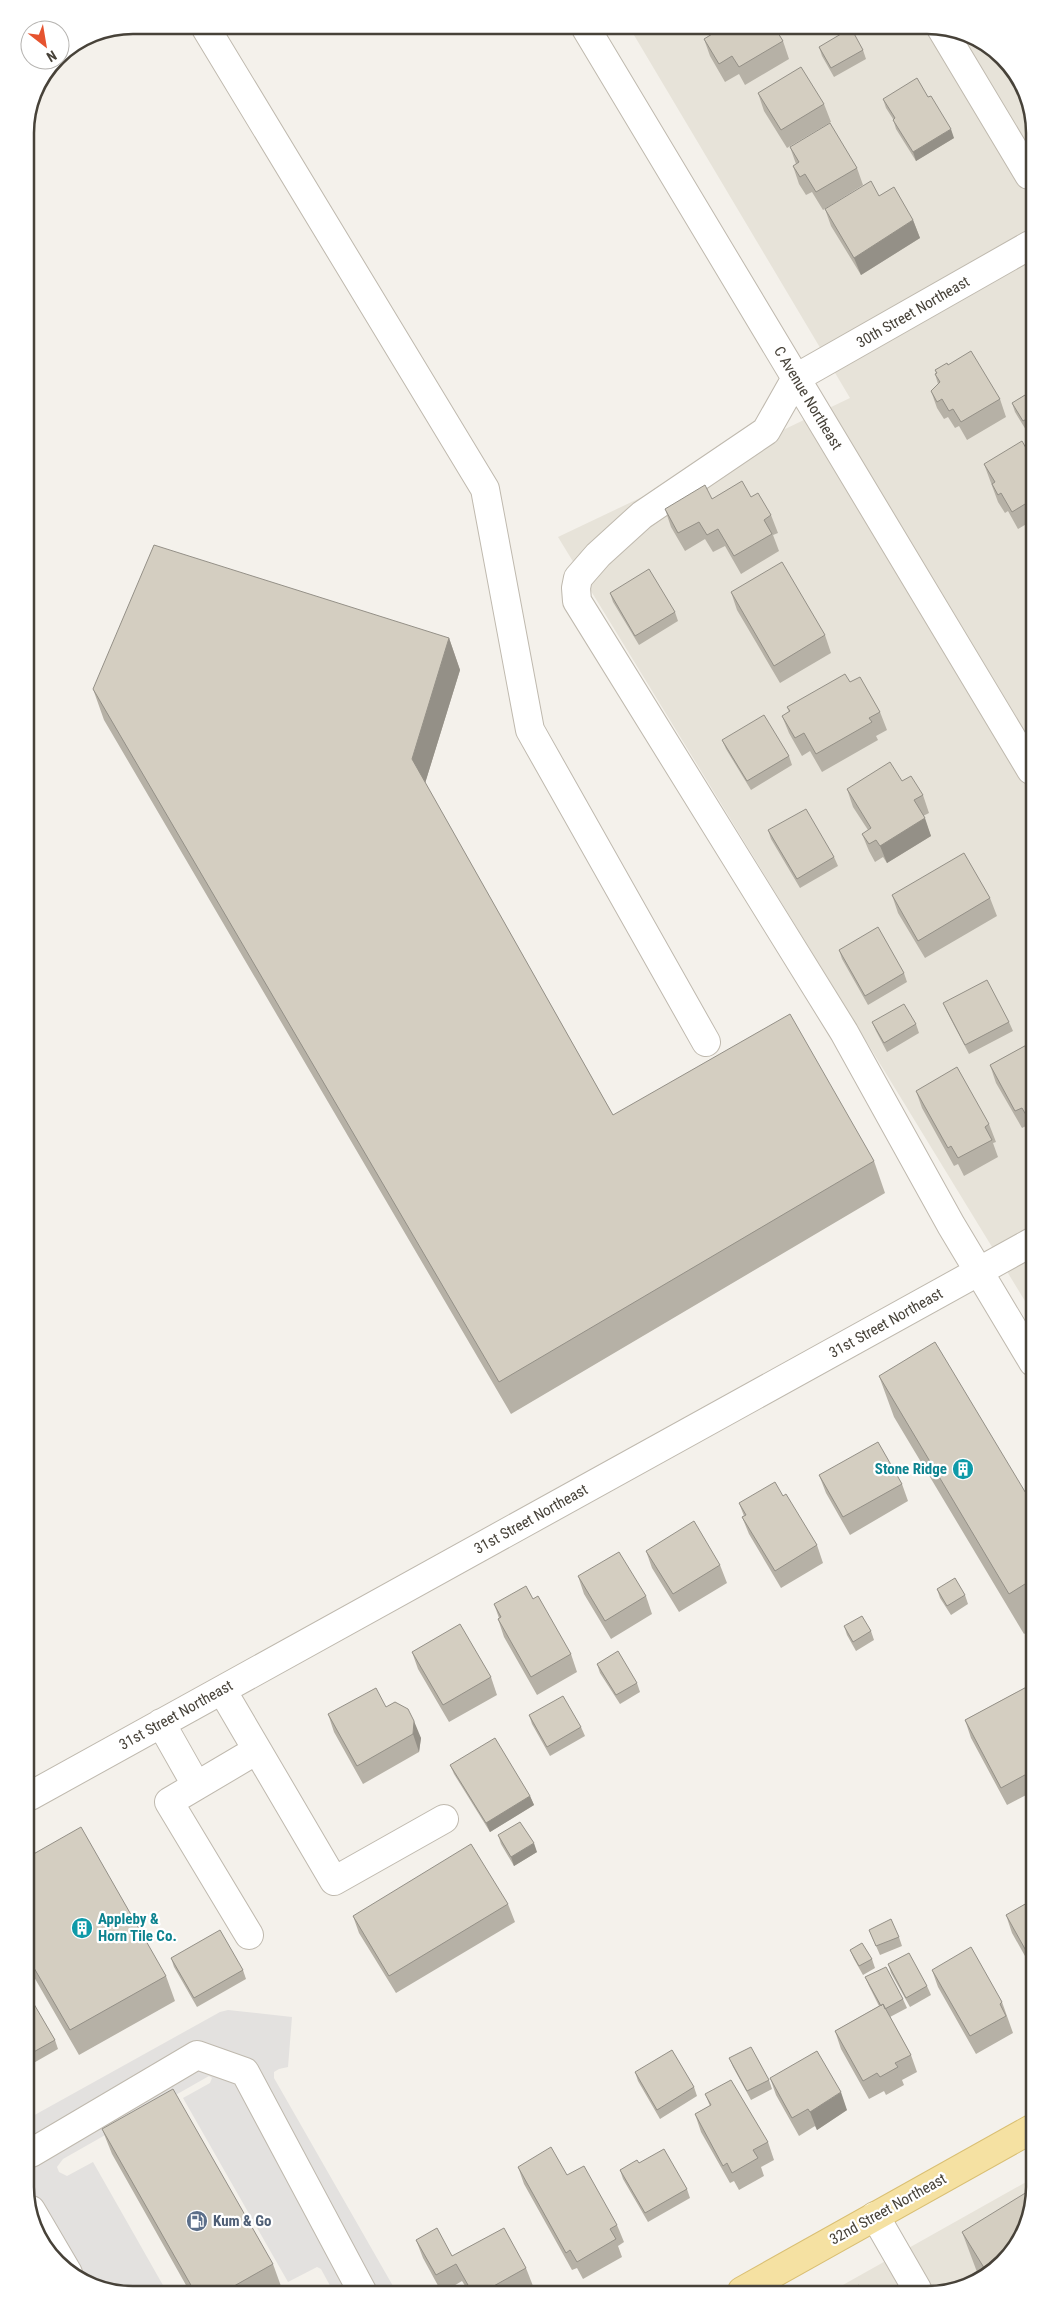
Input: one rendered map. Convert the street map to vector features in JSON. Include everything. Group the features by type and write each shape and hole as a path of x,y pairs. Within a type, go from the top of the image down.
{"main road":[{"name":"32nd Street Northeast","path":"751,2286 1026,2132"}],"street":[{"path":"209,34 485,489 530,730 706,1042"},
{"name":"C Avenue Northeast","path":"589,34 1026,762"},
{"path":"946,36 1026,170"},
{"name":"30th Street Northeast","path":"796,378 1026,248"},
{"path":"796,378 766,430 642,515 598,555 578,578 576,588 577,601 844,1032 951,1225 1026,1350"},
{"name":"31st Street Northeast","path":"34,1794 1026,1245"},
{"path":"222,1690 334,1881 444,1819"},
{"path":"161,1723 196,1785"},
{"path":"248,1935 169,1802 257,1750"},
{"path":"34,2151 197,2055 245,2072 359,2286"},
{"path":"875,2216 915,2286"}],"shaded area":[{"path":"633,34 933,34 946,36 971,44 982,50 997,63 1010,78 1023,107 1026,133 1026,1303 558,537 850,398"},
{"path":"228,2010 292,2017 288,2067 274,2072 274,2078 393,2286 330,2286 321,2269 317,2267 288,2282 183,2098 210,2083 212,2078 209,2076 63,2159 57,2167 59,2172 67,2176 93,2162 163,2286 127,2286 95,2279 73,2266 50,2242 39,2219 34,2193 34,2115 220,2012"},
{"path":"1026,2182 1023,2213 1016,2231 1010,2242 997,2257 977,2273 959,2281 940,2285 841,2286"}],"building":[{"path":"712,34 779,34 783,41 739,67 732,56 719,64 704,39"},
{"path":"841,34 854,34 863,50 831,68 819,47"},
{"path":"801,67 824,104 781,130 758,93"},
{"path":"917,78 928,97 931,96 951,129 913,152 893,120 895,118 883,99"},
{"path":"830,123 857,168 816,192 805,174 800,177 793,166 799,162 790,147"},
{"path":"871,181 879,196 894,187 913,220 854,258 825,209"},
{"path":"971,351 1000,399 961,422 953,409 949,411 942,399 937,402 931,391 940,382 935,374 937,373 935,370 947,363 948,365"},
{"path":"1026,394 1026,419 1023,421 1012,403"},
{"path":"1022,441 1026,448 1026,503 1012,512 1001,493 998,495 992,484 995,482 984,464"},
{"path":"742,481 751,497 758,493 771,515 764,520 772,534 734,556 718,529 707,535 699,522 678,533 665,509 705,485 712,499"},
{"path":"154,545 449,638 412,759 613,1115 790,1014 874,1161 499,1382 93,689"},
{"path":"782,562 825,635 774,666 731,592"},
{"path":"649,569 675,612 635,636 610,593"},
{"path":"845,674 850,682 860,677 880,712 869,718 872,722 816,754 804,733 795,738 782,716 790,711 787,707"},
{"path":"764,715 789,756 747,781 722,740"},
{"path":"890,762 902,781 911,776 923,795 914,800 925,818 880,846 876,840 869,844 862,834 871,828 847,789"},
{"path":"806,809 834,857 797,879 768,830"},
{"path":"964,853 990,898 918,941 892,895"},
{"path":"878,927 904,973 865,996 839,950"},
{"path":"987,980 1009,1022 965,1045 943,1003"},
{"path":"904,1004 916,1024 884,1043 872,1022"},
{"path":"1026,1045 1026,1115 1022,1108 1015,1111 990,1065"},
{"path":"957,1067 989,1124 985,1127 992,1140 958,1158 951,1146 948,1148 916,1091"},
{"name":"Stone Ridge","path":"935,1342 1026,1493 1026,1583 1009,1594 879,1376"},
{"path":"878,1442 902,1484 843,1517 819,1475"},
{"path":"775,1482 783,1496 786,1494 817,1545 775,1571 742,1517 746,1515 739,1503"},
{"path":"694,1521 720,1565 673,1594 646,1551"},
{"path":"619,1552 646,1596 605,1621 578,1576"},
{"path":"955,1578 965,1595 947,1606 937,1589"},
{"path":"526,1586 533,1599 538,1596 571,1654 531,1677 498,1619 501,1617 494,1604"},
{"path":"862,1616 871,1631 853,1642 844,1626"},
{"path":"460,1624 491,1677 443,1705 412,1652"},
{"path":"618,1651 637,1683 616,1695 597,1664"},
{"path":"1026,1687 1026,1774 1001,1788 965,1720"},
{"path":"376,1688 386,1707 395,1702 408,1709 414,1721 413,1734 357,1766 328,1714"},
{"path":"563,1696 581,1727 547,1747 529,1715"},
{"path":"495,1738 530,1796 486,1823 450,1765"},
{"path":"520,1822 534,1843 511,1857 498,1835"},
{"name":"Appleby & Horn Tile Co.","path":"81,1827 166,1976 70,2030 34,1968 34,1854"},
{"path":"471,1844 508,1904 389,1976 353,1916"},
{"path":"1026,1904 1026,1951 1006,1915"},
{"path":"891,1919 899,1937 876,1946 869,1930"},
{"path":"220,1930 243,1970 194,1998 171,1958"},
{"path":"862,1943 872,1959 859,1966 850,1950"},
{"path":"971,1947 1002,2002 1000,2004 1006,2016 970,2036 932,1970"},
{"path":"909,1953 927,1986 906,1998 888,1964"},
{"path":"886,1967 903,1999 885,2009 883,2004 881,2006 865,1977"},
{"path":"34,2004 55,2040 34,2052"},
{"path":"883,2004 911,2055 895,2063 898,2067 880,2077 877,2073 863,2081 835,2031"},
{"path":"751,2047 769,2080 747,2091 729,2058"},
{"path":"672,2050 694,2087 657,2110 635,2072"},
{"path":"817,2051 841,2092 810,2112 808,2109 792,2118 770,2078"},
{"path":"731,2080 768,2142 753,2150 758,2158 732,2173 727,2163 723,2166 695,2114 711,2105 705,2094"},
{"name":"Kum & Go","path":"173,2089 273,2264 234,2286 191,2286 102,2129"},
{"path":"551,2147 567,2175 584,2166 617,2225 610,2229 616,2239 577,2262 570,2250 566,2253 518,2167"},
{"path":"664,2149 687,2189 645,2213 620,2170 637,2160 639,2163"},
{"path":"1026,2193 1023,2213 1010,2242 984,2268 962,2232"},
{"path":"437,2228 452,2256 504,2228 526,2268 494,2286 469,2286 456,2264 436,2275 416,2240"}],"place":[{"name":"Stone Ridge","path":"963,1469"},
{"name":"Appleby & Horn Tile Co.","path":"82,1928"},
{"name":"Kum & Go","path":"197,2221"}]}
